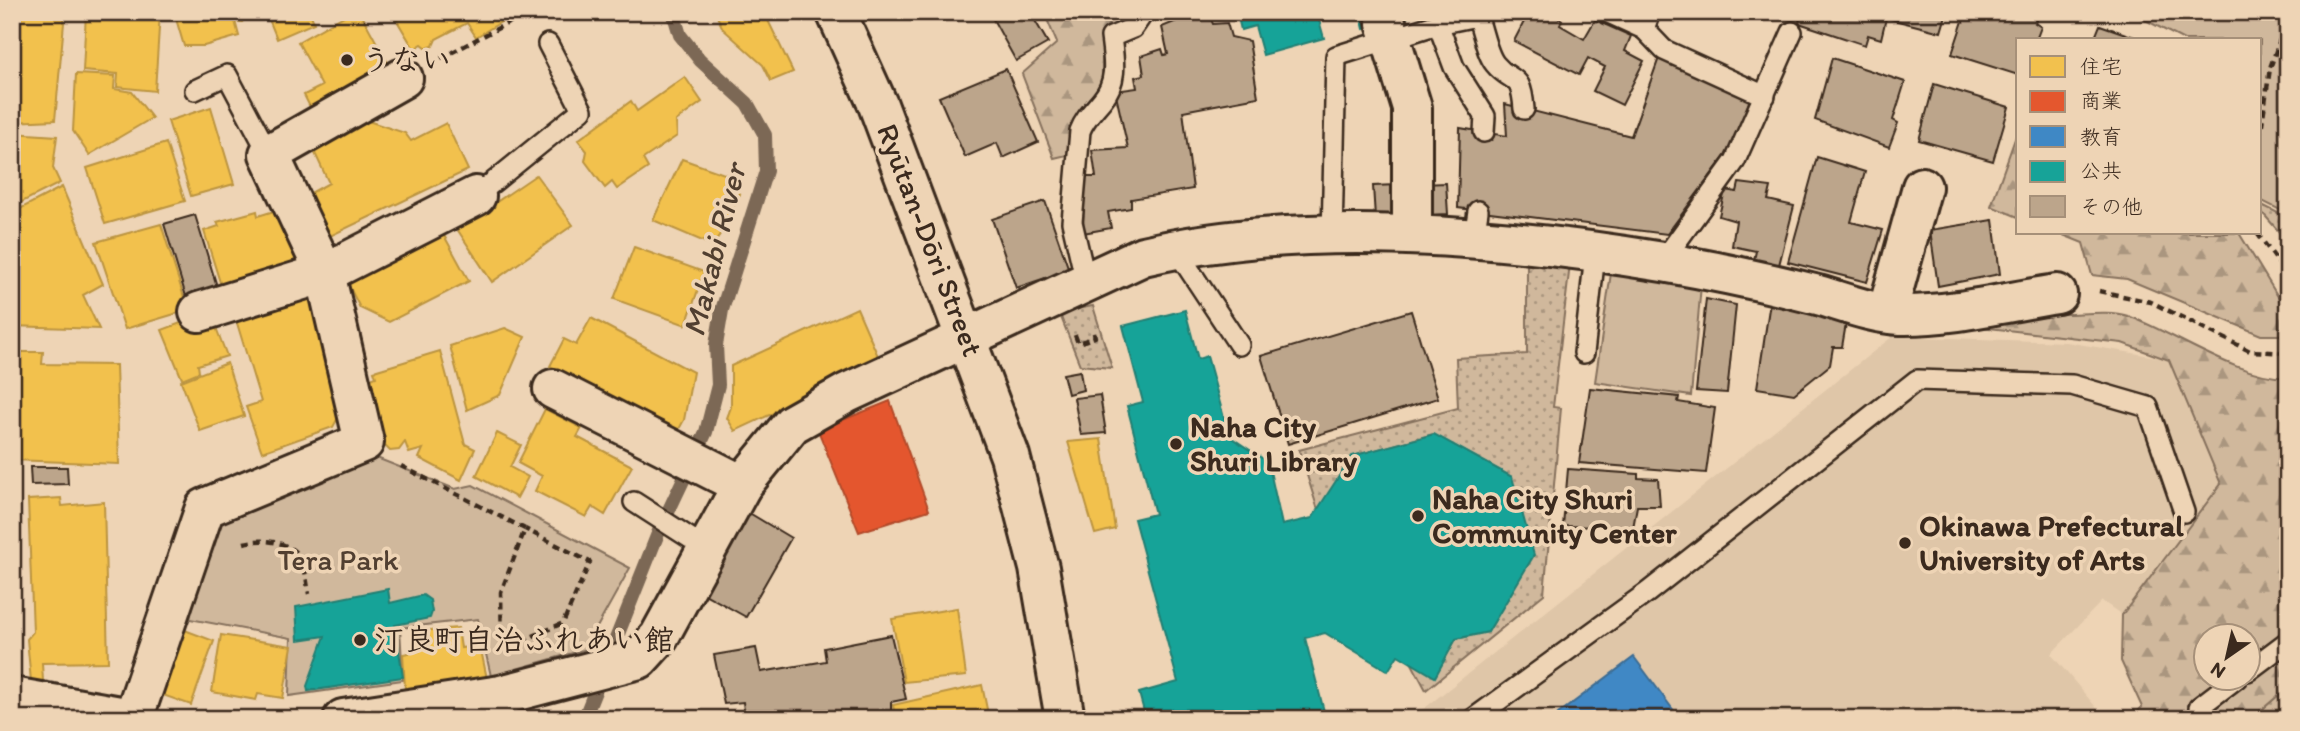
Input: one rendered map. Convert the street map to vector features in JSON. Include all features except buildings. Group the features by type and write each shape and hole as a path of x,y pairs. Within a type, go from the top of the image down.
{"street":[{"name":"Ryūtan-Dōri Street","path":"836,12 878,105 967,337 1022,502 1039,568 1065,719"},
{"path":"1389,31 1412,108 1412,235"},
{"path":"12,697 52,712 135,719 205,508 363,442 325,273 269,154 403,78"},
{"path":"1892,314 1922,187"},
{"path":"200,312 325,273 476,196"},
{"path":"343,719 501,695 628,664 649,651 659,637 742,485 792,424 814,410 1086,282 1143,256 1175,248 1258,237 1412,235 1476,225 1595,254 1662,262 1777,285 1892,314 2057,294"},
{"path":"553,389 742,485"}],"lane":[{"path":"1086,282 1072,222 1080,131 1085,118 1113,84 1115,65 1111,37 1133,28 1144,12"},
{"path":"1607,12 1647,20 1664,50 1765,96"},
{"path":"1332,237 1336,56 1389,31 1477,16 1495,64 1516,79 1523,93 1524,109"},
{"path":"1438,24 1454,67 1485,116 1484,132"},
{"path":"1662,262 1735,161 1792,32"},
{"path":"476,196 582,110 548,44"},
{"path":"195,90 227,75 269,154"},
{"path":"1175,248 1239,345"},
{"path":"1584,353 1595,254"},
{"path":"1473,719 1648,592 1917,380 2072,385 2147,407 2184,512"},
{"path":"634,502 707,549"},
{"path":"2262,660 2288,641"},
{"path":"2199,707 2219,692"}],"path":[{"path":"403,78 529,12"},
{"path":"2262,124 2270,68 2288,17"},
{"path":"2258,234 2288,276"},
{"path":"2057,294 2098,291 2133,296 2151,302 2236,346 2250,351 2288,353"},
{"path":"1073,332 1078,343 1095,337 1093,329"},
{"path":"358,444 590,562 562,623 502,650"},
{"path":"501,695 501,592 525,529"},
{"path":"189,556 205,555 249,541 270,540 287,546 301,559 309,594"}],"shaded area":[{"name":"Okinawa Prefectural University of Arts","path":"1893,336 2066,342 2169,359 2222,484 2122,615 2102,601 2051,654 2106,719 1411,719"}],"green space":[{"path":"1044,12 1134,12 1130,18 1110,22 1102,33 1102,81 1079,114 1067,155 1054,158 1022,74 1057,43"},
{"path":"2130,12 2288,12 2288,214 2262,201 2262,38 2180,38"},
{"path":"2016,136 2016,216 1991,206"},
{"path":"2262,205 2288,218 2288,242 2262,212"},
{"path":"2060,234 2240,234 2288,313 2288,335 2261,335 2127,279 2092,275 2083,243"},
{"path":"1527,257 1570,264 1553,407 1561,408 1544,594 1426,690 1411,662 1435,676 1456,639 1488,632 1512,477 1433,434 1353,456 1318,510 1299,450 1458,408 1456,358 1527,354"},
{"path":"1611,273 1701,285 1691,396 1595,382"},
{"path":"1093,306 1112,368 1080,365 1059,312"},
{"path":"2064,314 2121,314 2250,371 2288,377 2288,687 2251,719 2131,719 2142,707 2121,661 2122,615 2221,484 2169,360 2122,343 1971,326"},
{"name":"Tera Park","path":"364,453 455,489 473,485 630,568 596,629 594,647 491,676 478,619 400,628 403,680 289,696 291,638 190,619 207,546 226,512"},
{"path":"2288,687 2288,719 2251,719"}],"waterway":[{"name":"Makabi River","path":"584,719 659,531 706,432 718,385 716,345 722,310 766,171 765,135 747,103 700,60 680,35 673,12"}],"place":[{"name":"うない","path":"347,60"},
{"name":"Naha City Shuri Library","path":"1176,444"},
{"name":"Naha City Shuri Community Center","path":"1418,516"},
{"name":"Okinawa Prefectural University of Arts","path":"1905,543"},
{"name":"汀良町自治ふれあい館","path":"360,640"}]}
